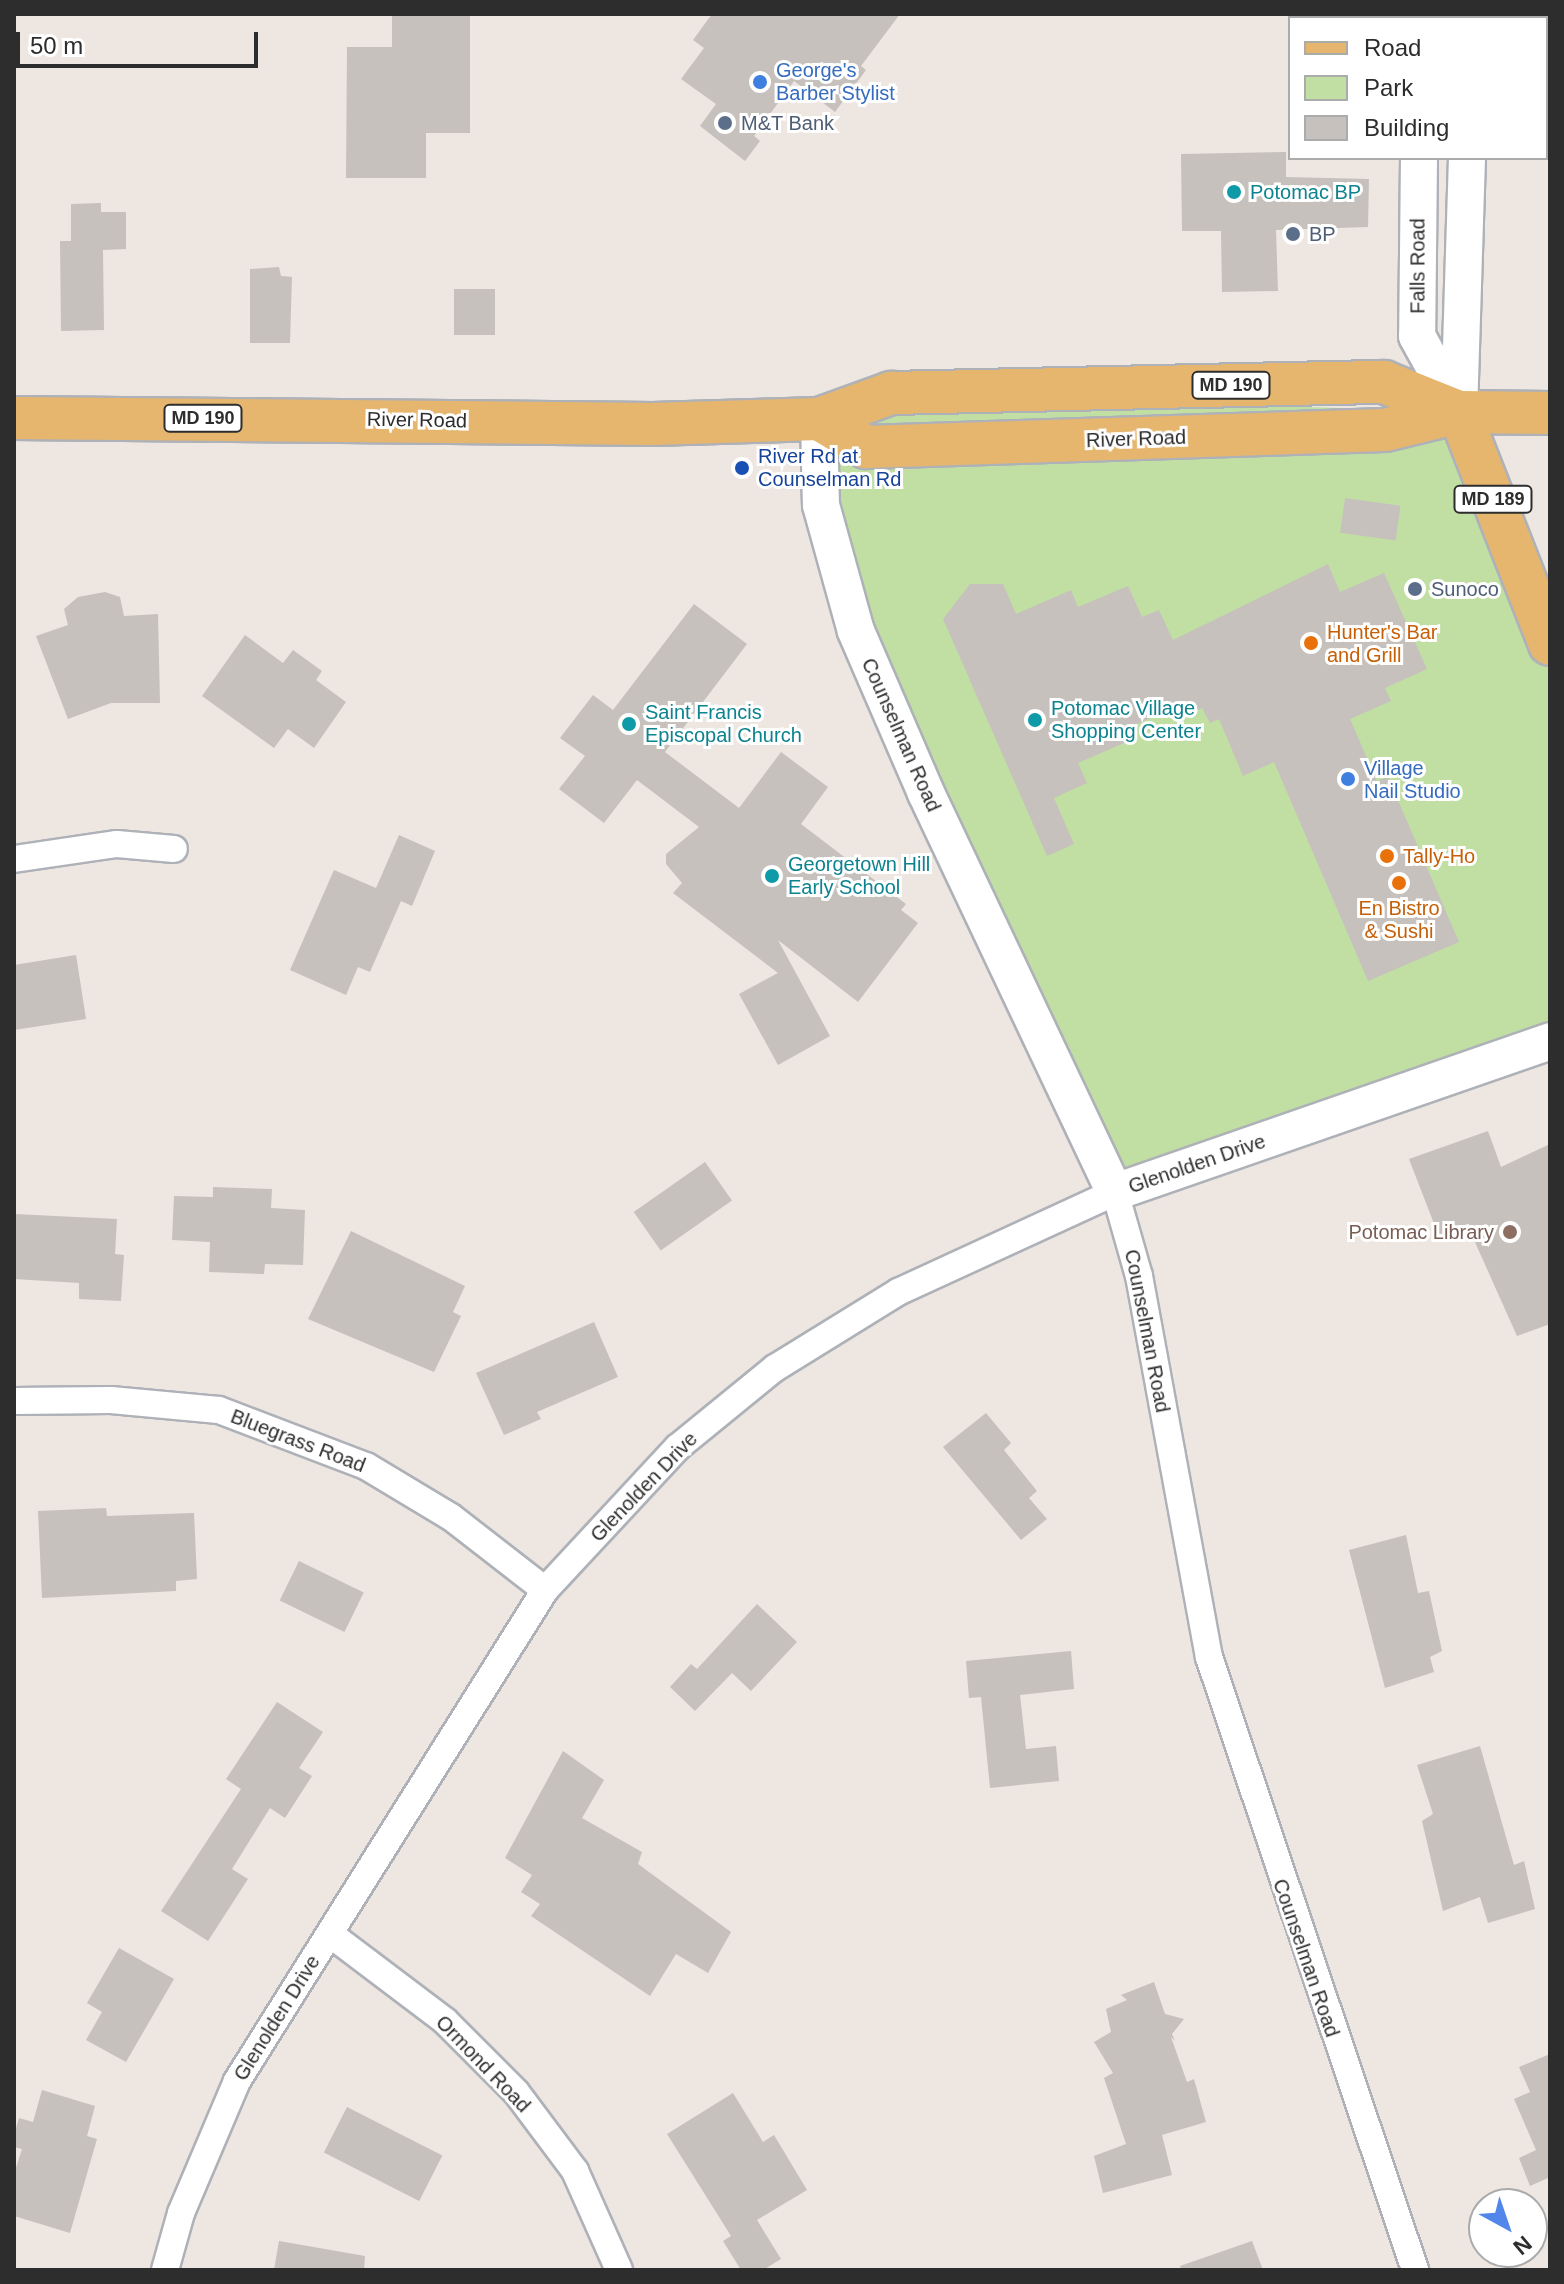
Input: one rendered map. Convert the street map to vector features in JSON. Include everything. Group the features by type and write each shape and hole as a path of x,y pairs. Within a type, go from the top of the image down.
{"main road":[{"name":"River Road","path":"14,418 606,424 819,419 891,393 1384,382 1459,412 1550,413"},
{"name":"Falls Road","path":"1459,412 1550,644"}],"street":[{"name":"Falls Road","path":"1419,160 1417,336 1459,412"},
{"name":"Falls Road","path":"1459,412 1467,160"},
{"name":"Counselman Road","path":"819,419 821,505 856,631 926,793 1115,1192 1139,1276 1209,1657 1415,2270"},
{"path":"14,859 117,844 174,849"},
{"name":"Glenolden Drive","path":"165,2270 181,2213 237,2081 545,1590 678,1447 775,1368 898,1292 1115,1192 1550,1041"},
{"name":"Bluegrass Road","path":"14,1401 111,1400 219,1410 366,1466 451,1517 545,1590"},
{"name":"Ormond Road","path":"330,1934 445,2021 516,2092 575,2171 619,2270"}],"green space":[{"path":"891,393 1459,412 1550,644 1550,1041 1115,1192 856,631 819,419"}],"building":[{"path":"392,14 470,14 470,133 426,133 426,178 346,178 347,47 392,47"},
{"path":"712,14 900,14 861,66 866,70 835,112 794,81 754,136 760,141 745,161 700,126 716,104 681,79 704,48 693,40"},
{"path":"1286,152 1286,177 1369,179 1368,227 1276,230 1278,291 1222,292 1221,231 1182,231 1181,154"},
{"path":"101,203 101,212 126,212 126,249 103,250 104,330 61,331 60,241 71,241 71,204"},
{"path":"279,267 281,276 292,277 290,343 250,343 250,269"},
{"path":"454,289 495,289 495,335 454,335"},
{"path":"1345,498 1400,506 1396,540 1340,533"},
{"path":"1328,564 1340,592 1384,573 1427,669 1385,688 1391,701 1350,719 1377,781 1388,777 1459,942 1368,981 1274,762 1243,776 1219,719 1210,723 1202,708 1177,719 1173,708 1126,729 1131,740 1078,763 1087,783 1054,798 1074,844 1047,856 943,619 970,584 1003,584 1016,614 1071,590 1078,607 1128,586 1142,617 1159,610 1173,640"},
{"path":"105,592 120,597 124,616 158,614 160,703 111,703 68,719 36,636 68,625 64,609 78,597"},
{"path":"694,604 747,644 665,752 739,808 781,752 828,787 801,824 906,904 901,910 918,923 858,1002 778,940 830,1036 778,1065 739,994 778,973 673,893 682,883 666,864 666,854 699,827 637,780 604,823 559,789 585,756 560,738 593,695 613,710"},
{"path":"245,635 283,663 293,650 322,671 316,680 346,702 314,748 288,729 274,748 202,696"},
{"path":"399,835 435,851 412,906 401,901 370,972 358,967 346,995 290,970 334,870 376,888"},
{"path":"76,955 86,1019 14,1030 14,965"},
{"name":"Potomac Library","path":"1488,1131 1501,1167 1550,1144 1550,1324 1517,1336 1470,1231 1438,1234 1409,1159"},
{"path":"705,1162 732,1201 661,1250 634,1212"},
{"path":"213,1187 272,1189 271,1208 305,1210 303,1265 265,1264 264,1274 209,1272 210,1242 172,1240 174,1196 213,1197"},
{"path":"14,1214 117,1219 115,1254 124,1255 121,1301 79,1299 79,1283 14,1279"},
{"path":"351,1231 465,1286 453,1312 461,1316 434,1372 308,1319"},
{"path":"594,1322 618,1377 537,1412 541,1419 504,1435 476,1373"},
{"path":"986,1413 1011,1443 1004,1450 1037,1491 1029,1498 1047,1519 1021,1540 943,1447"},
{"path":"106,1508 107,1516 194,1513 197,1579 176,1581 176,1591 42,1598 38,1511"},
{"path":"1406,1535 1418,1593 1429,1591 1442,1651 1430,1657 1434,1672 1385,1688 1349,1550"},
{"path":"299,1561 364,1593 344,1632 280,1601"},
{"path":"757,1604 797,1642 751,1691 732,1673 695,1711 670,1687 691,1664 697,1669"},
{"path":"1071,1651 1074,1689 1020,1695 1026,1749 1056,1746 1059,1781 990,1788 981,1697 969,1698 966,1661"},
{"path":"277,1702 323,1732 299,1768 312,1776 285,1818 270,1808 232,1869 248,1879 208,1941 161,1911 241,1789 226,1779"},
{"path":"1480,1746 1514,1865 1524,1861 1535,1909 1488,1923 1480,1897 1443,1911 1422,1821 1433,1814 1417,1765"},
{"path":"563,1751 604,1780 582,1818 642,1852 638,1864 731,1932 708,1973 676,1954 650,1996 531,1916 540,1904 521,1892 532,1875 505,1858"},
{"path":"119,1948 174,1979 126,2062 86,2040 102,2012 87,2003"},
{"path":"1154,1982 1165,2014 1184,2019 1172,2034 1175,2041 1171,2037 1187,2082 1194,2079 1206,2122 1162,2135 1172,2175 1103,2193 1094,2156 1126,2144 1104,2078 1113,2073 1094,2042 1111,2032 1106,2009 1127,2000 1121,1995"},
{"path":"1550,2054 1550,2182 1548,2178 1530,2186 1519,2158 1536,2150 1514,2099 1530,2092 1519,2067"},
{"path":"42,2090 95,2106 87,2136 97,2139 70,2233 14,2216 14,2174 22,2149 14,2147 14,2135 19,2118 33,2122"},
{"path":"733,2093 763,2142 774,2135 807,2190 757,2220 781,2259 763,2270 741,2270 723,2241 731,2236 667,2134"},
{"path":"347,2107 442,2156 419,2201 324,2152"},
{"path":"279,2241 365,2256 364,2270 274,2270"},
{"path":"1252,2241 1263,2270 1181,2270 1180,2266"}],"place":[{"name":"George's Barber Stylist","path":"760,82"},
{"name":"M&T Bank","path":"725,123"},
{"name":"Potomac BP","path":"1234,192"},
{"name":"BP","path":"1293,234"},
{"name":"River Rd at Counselman Rd","path":"742,468"},
{"name":"Sunoco","path":"1415,589"},
{"name":"Hunter's Bar and Grill","path":"1311,643"},
{"name":"Potomac Village Shopping Center","path":"1035,720"},
{"name":"Saint Francis Episcopal Church","path":"629,724"},
{"name":"Village Nail Studio","path":"1348,779"},
{"name":"Tally-Ho","path":"1387,856"},
{"name":"Georgetown Hill Early School","path":"772,876"},
{"name":"En Bistro & Sushi","path":"1399,883"},
{"name":"Potomac Library","path":"1510,1232"}]}
